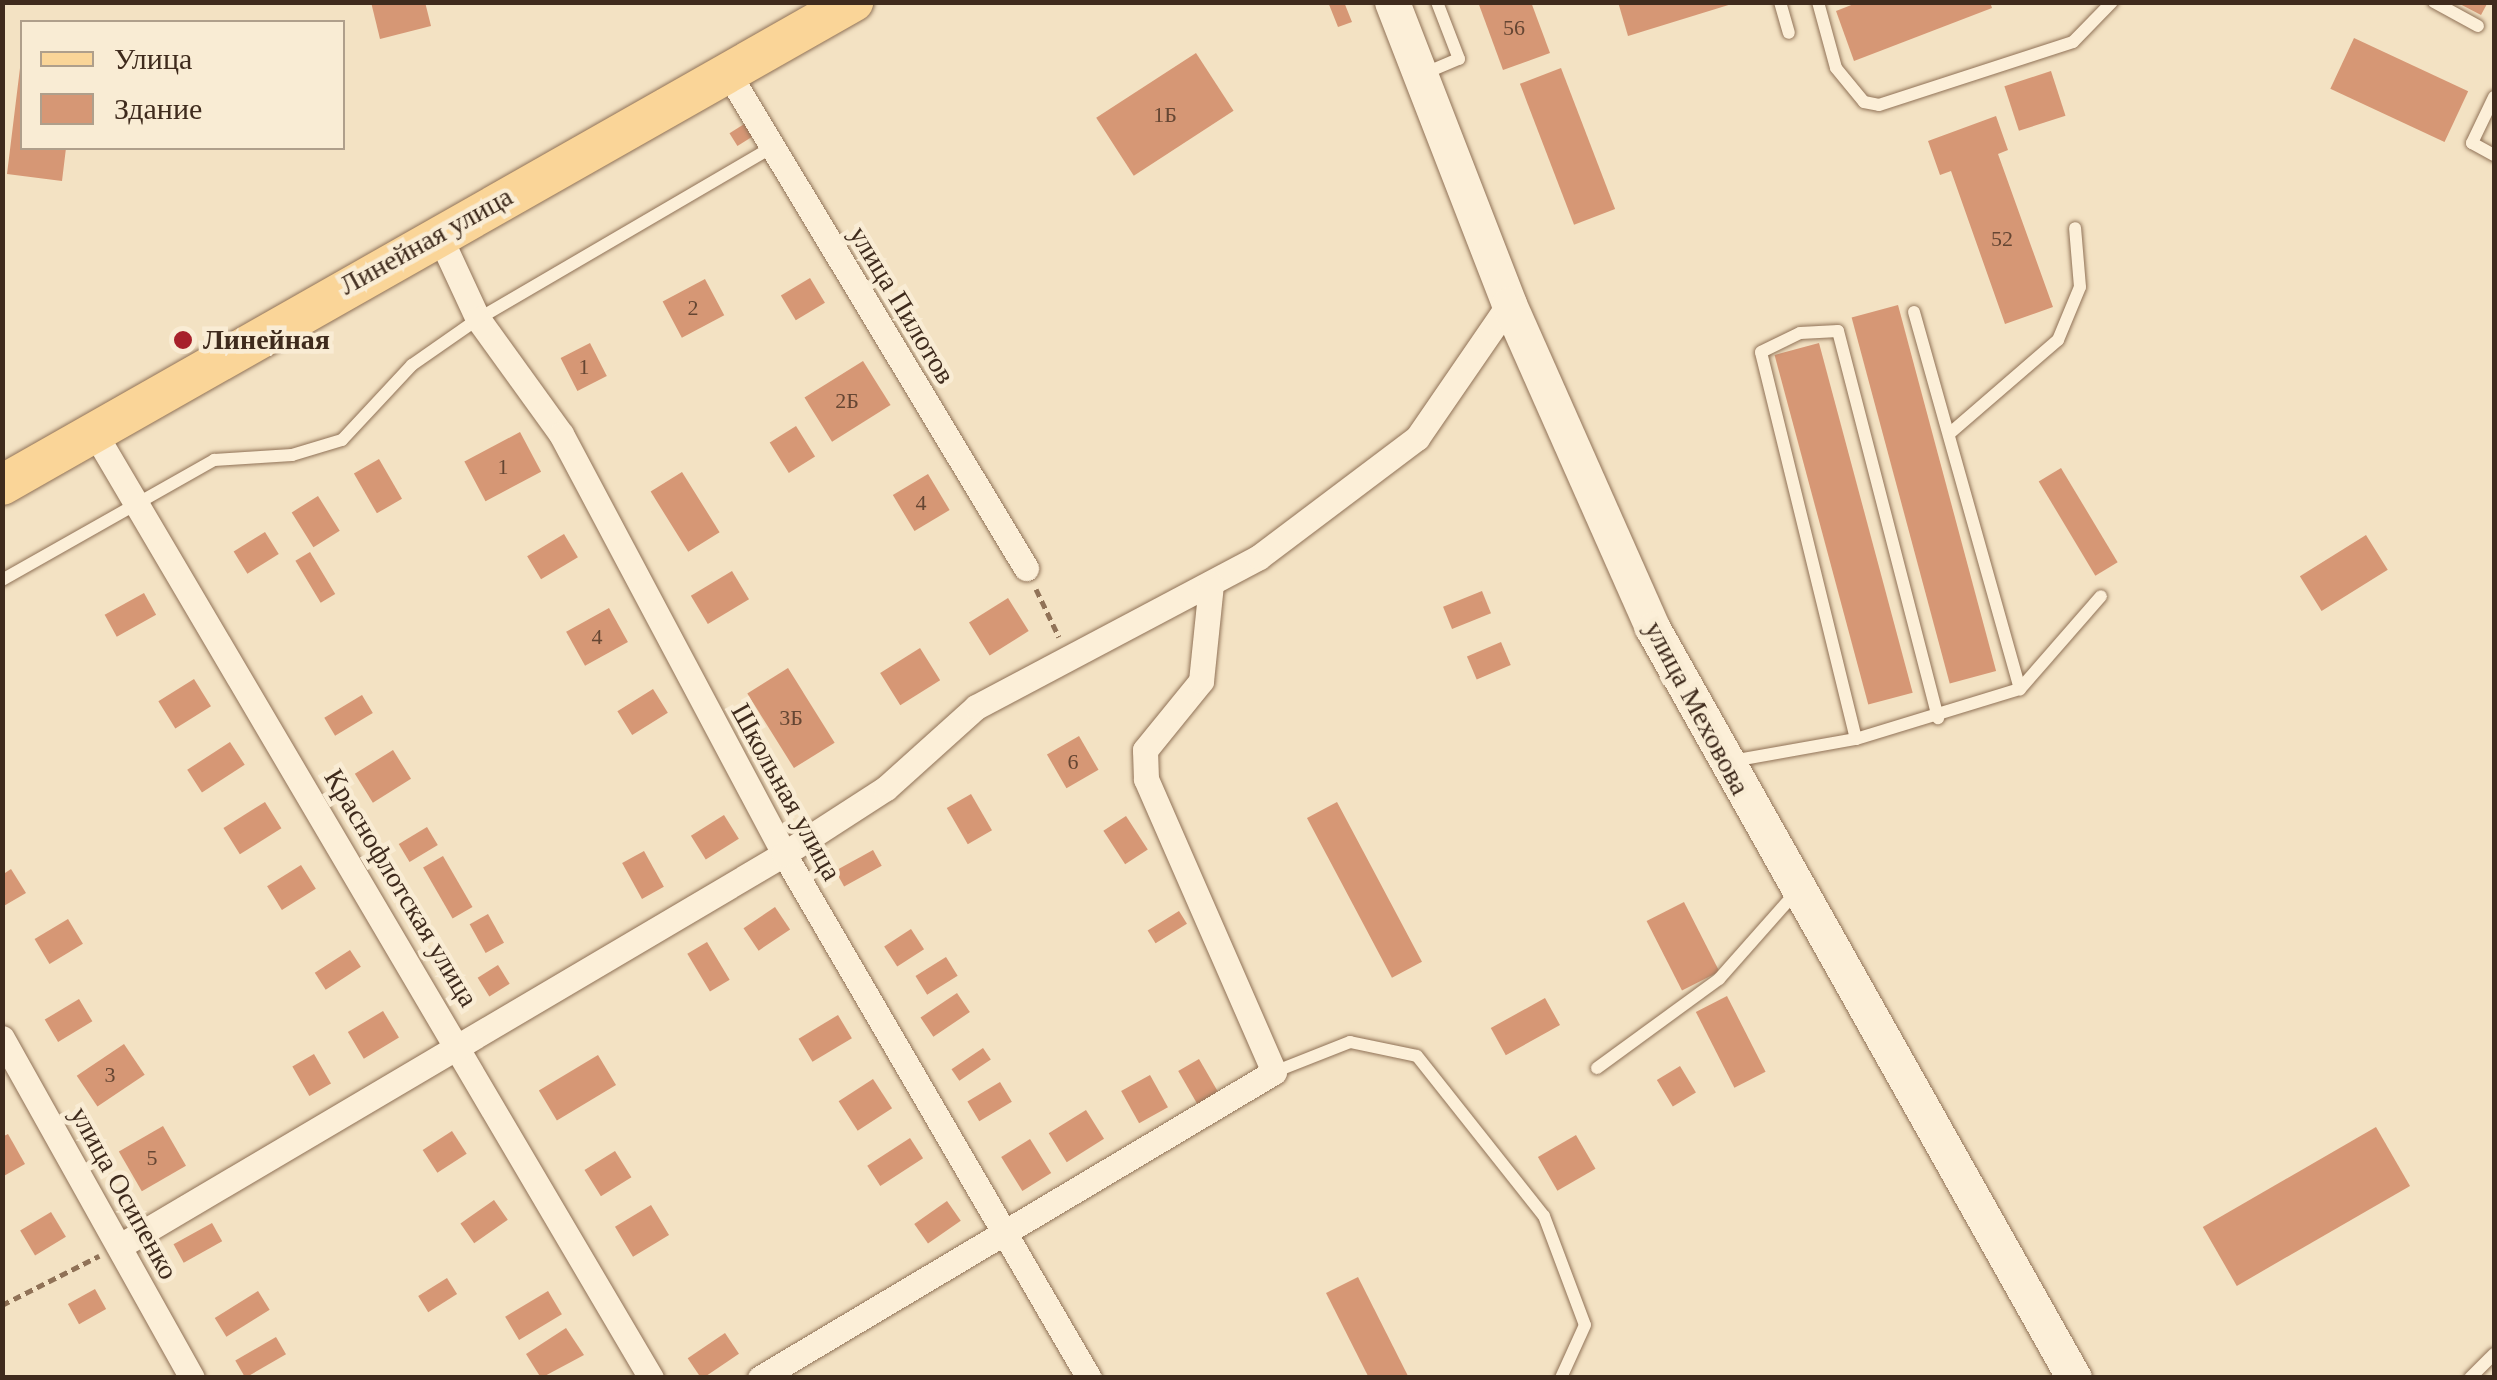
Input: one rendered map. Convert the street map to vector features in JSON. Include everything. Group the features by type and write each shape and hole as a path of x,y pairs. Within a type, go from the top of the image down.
{"main road":[{"name":"Линейная улица","path":"2,485 438,233 852,2"}],"street":[{"name":"улица Меховова","path":"1392,2 1509,304 1653,629 1724,762 2074,1378"},
{"name":"улица Пилотов","path":"728,73 1026,568"},
{"name":"Школьная улица","path":"438,233 478,319 561,434 784,854 1090,1378"},
{"path":"120,1246 462,1050 784,854 886,788 976,707 1211,584 1417,438 1509,304"},
{"name":"Краснофлотская улица","path":"94,432 462,1050 651,1378"},
{"path":"760,1378 1274,1072 1146,779 1145,750 1201,680 1211,584"},
{"name":"улица Осипенко","path":"2,1038 192,1378"}],"lane":[{"path":"1420,75 1459,59 1437,2"},
{"path":"1780,2 1789,33"},
{"path":"1818,2 1836,68 1864,102 1880,105 2073,42 2112,2"},
{"path":"2434,2 2478,26"},
{"path":"2494,97 2472,142 2494,154"},
{"path":"2,580 134,498 214,460 292,455 342,440 404,373 478,319 771,148"},
{"path":"1949,434 2058,340 2080,287 2075,228"},
{"path":"1914,312 2020,689"},
{"path":"1856,739 1761,352 1800,332 1838,331 1938,718"},
{"path":"1724,762 1856,739 1938,718 2020,689 2101,596"},
{"path":"1597,1068 1719,979 1797,891"},
{"path":"1274,1072 1350,1042 1418,1056 1544,1216 1585,1325 1561,1378"},
{"path":"2470,1378 2494,1354"}],"path":[{"path":"1026,568 1068,656"},
{"path":"2,1306 120,1246"}],"building":[{"path":"371,2 425,2 431,26 380,39"},
{"path":"1328,2 1344,2 1352,22 1338,27"},
{"path":"1478,2 1531,2 1550,53 1503,70"},
{"path":"1618,2 1734,2 1735,3 1628,36"},
{"path":"1859,2 1990,2 1992,8 1854,61 1836,11"},
{"path":"2456,2 2488,2 2481,15"},
{"path":"2354,38 2468,91 2445,142 2330,89"},
{"path":"1196,53 1234,111 1134,176 1096,118"},
{"path":"20,68 20,150 66,150 62,181 7,174"},
{"path":"1561,68 1615,209 1574,225 1520,84"},
{"path":"2051,71 2066,116 2019,131 2004,86"},
{"path":"1996,116 2008,150 1998,154 2053,307 2005,324 1951,171 1940,175 1928,141"},
{"path":"749,121 757,134 737,146 729,133"},
{"path":"810,278 825,303 796,320 781,296"},
{"path":"705,279 724,315 682,338 663,302"},
{"path":"1898,305 1996,671 1950,684 1852,317"},
{"path":"590,343 607,376 577,391 561,358"},
{"path":"1819,343 1913,693 1868,705 1775,355"},
{"path":"863,361 891,405 832,442 804,398"},
{"path":"796,426 815,457 789,473 770,442"},
{"path":"520,432 541,472 486,501 464,462"},
{"path":"379,459 402,499 377,513 354,473"},
{"path":"2061,468 2118,562 2095,576 2039,481"},
{"path":"682,472 720,532 688,552 651,492"},
{"path":"928,474 950,510 914,531 893,495"},
{"path":"318,496 340,531 313,547 292,512"},
{"path":"265,532 279,554 247,574 234,552"},
{"path":"564,534 578,557 541,579 527,556"},
{"path":"2366,535 2388,570 2322,611 2300,576"},
{"path":"310,552 335,594 321,603 295,561"},
{"path":"732,571 749,599 708,624 691,596"},
{"path":"1482,591 1491,613 1452,629 1443,607"},
{"path":"144,593 156,615 117,637 105,615"},
{"path":"1008,598 1029,631 990,655 969,622"},
{"path":"609,608 628,642 585,666 566,632"},
{"path":"1501,642 1511,665 1477,679 1467,656"},
{"path":"920,648 940,680 900,705 880,673"},
{"path":"788,668 835,743 794,768 747,693"},
{"path":"194,679 211,706 175,728 158,701"},
{"path":"653,689 668,713 632,735 617,711"},
{"path":"362,695 373,713 335,736 324,718"},
{"path":"1079,736 1098,770 1066,788 1047,754"},
{"path":"230,742 245,765 202,792 187,770"},
{"path":"393,750 411,779 373,803 355,774"},
{"path":"971,794 992,830 968,844 947,808"},
{"path":"265,802 281,828 240,854 223,828"},
{"path":"1337,802 1422,962 1392,978 1307,818"},
{"path":"724,815 739,839 706,859 691,836"},
{"path":"1126,816 1148,850 1125,864 1103,831"},
{"path":"427,827 438,845 410,862 399,844"},
{"path":"873,850 882,866 844,887 835,871"},
{"path":"644,851 664,887 642,899 622,863"},
{"path":"443,856 473,907 453,919 423,868"},
{"path":"301,865 316,889 282,910 267,886"},
{"path":"11,869 26,893 2,907 2,875"},
{"path":"1684,902 1719,971 1682,991 1647,921"},
{"path":"775,907 790,929 759,951 743,928"},
{"path":"1179,911 1187,924 1156,943 1148,931"},
{"path":"488,914 504,943 486,953 470,924"},
{"path":"68,919 83,944 50,964 35,939"},
{"path":"911,929 924,949 897,967 884,946"},
{"path":"707,942 730,980 710,992 687,954"},
{"path":"350,950 361,967 326,990 315,973"},
{"path":"946,957 958,976 927,995 915,976"},
{"path":"498,965 510,984 489,996 478,978"},
{"path":"957,993 970,1012 933,1037 921,1018"},
{"path":"1727,996 1766,1072 1734,1088 1696,1012"},
{"path":"1545,998 1560,1025 1506,1055 1491,1028"},
{"path":"79,999 92,1021 58,1042 45,1020"},
{"path":"383,1011 399,1038 364,1059 348,1032"},
{"path":"838,1015 852,1038 812,1062 799,1039"},
{"path":"124,1044 145,1075 97,1107 77,1076"},
{"path":"983,1048 991,1060 959,1081 951,1069"},
{"path":"314,1054 331,1083 309,1096 292,1066"},
{"path":"598,1055 616,1085 557,1121 539,1091"},
{"path":"1199,1059 1218,1093 1198,1105 1178,1071"},
{"path":"1680,1066 1696,1093 1673,1106 1657,1080"},
{"path":"1150,1075 1168,1107 1139,1123 1121,1091"},
{"path":"873,1079 892,1108 858,1131 839,1101"},
{"path":"1000,1082 1012,1102 979,1121 967,1102"},
{"path":"1086,1110 1104,1139 1067,1162 1049,1133"},
{"path":"163,1126 186,1166 142,1191 119,1152"},
{"path":"2376,1127 2410,1186 2237,1286 2203,1227"},
{"path":"452,1131 467,1154 437,1173 423,1150"},
{"path":"8,1134 25,1164 2,1177 2,1137"},
{"path":"1576,1135 1596,1169 1557,1191 1538,1157"},
{"path":"910,1138 923,1158 880,1186 867,1166"},
{"path":"1030,1139 1051,1173 1022,1191 1001,1157"},
{"path":"615,1151 631,1177 601,1196 584,1170"},
{"path":"494,1200 508,1220 474,1243 460,1224"},
{"path":"947,1201 961,1221 928,1244 914,1224"},
{"path":"651,1205 669,1235 633,1257 615,1227"},
{"path":"51,1212 66,1237 35,1255 20,1231"},
{"path":"212,1223 222,1241 184,1263 174,1244"},
{"path":"1358,1277 1409,1378 1369,1378 1326,1293"},
{"path":"447,1278 457,1294 428,1312 418,1296"},
{"path":"95,1289 106,1309 79,1324 68,1304"},
{"path":"258,1291 270,1310 226,1337 215,1318"},
{"path":"548,1291 562,1314 519,1340 505,1317"},
{"path":"566,1328 584,1355 541,1378 526,1354"},
{"path":"725,1333 739,1354 703,1378 688,1358"},
{"path":"276,1337 286,1354 245,1378 235,1360"}],"place":[{"name":"Линейная","path":"183,340"}]}
